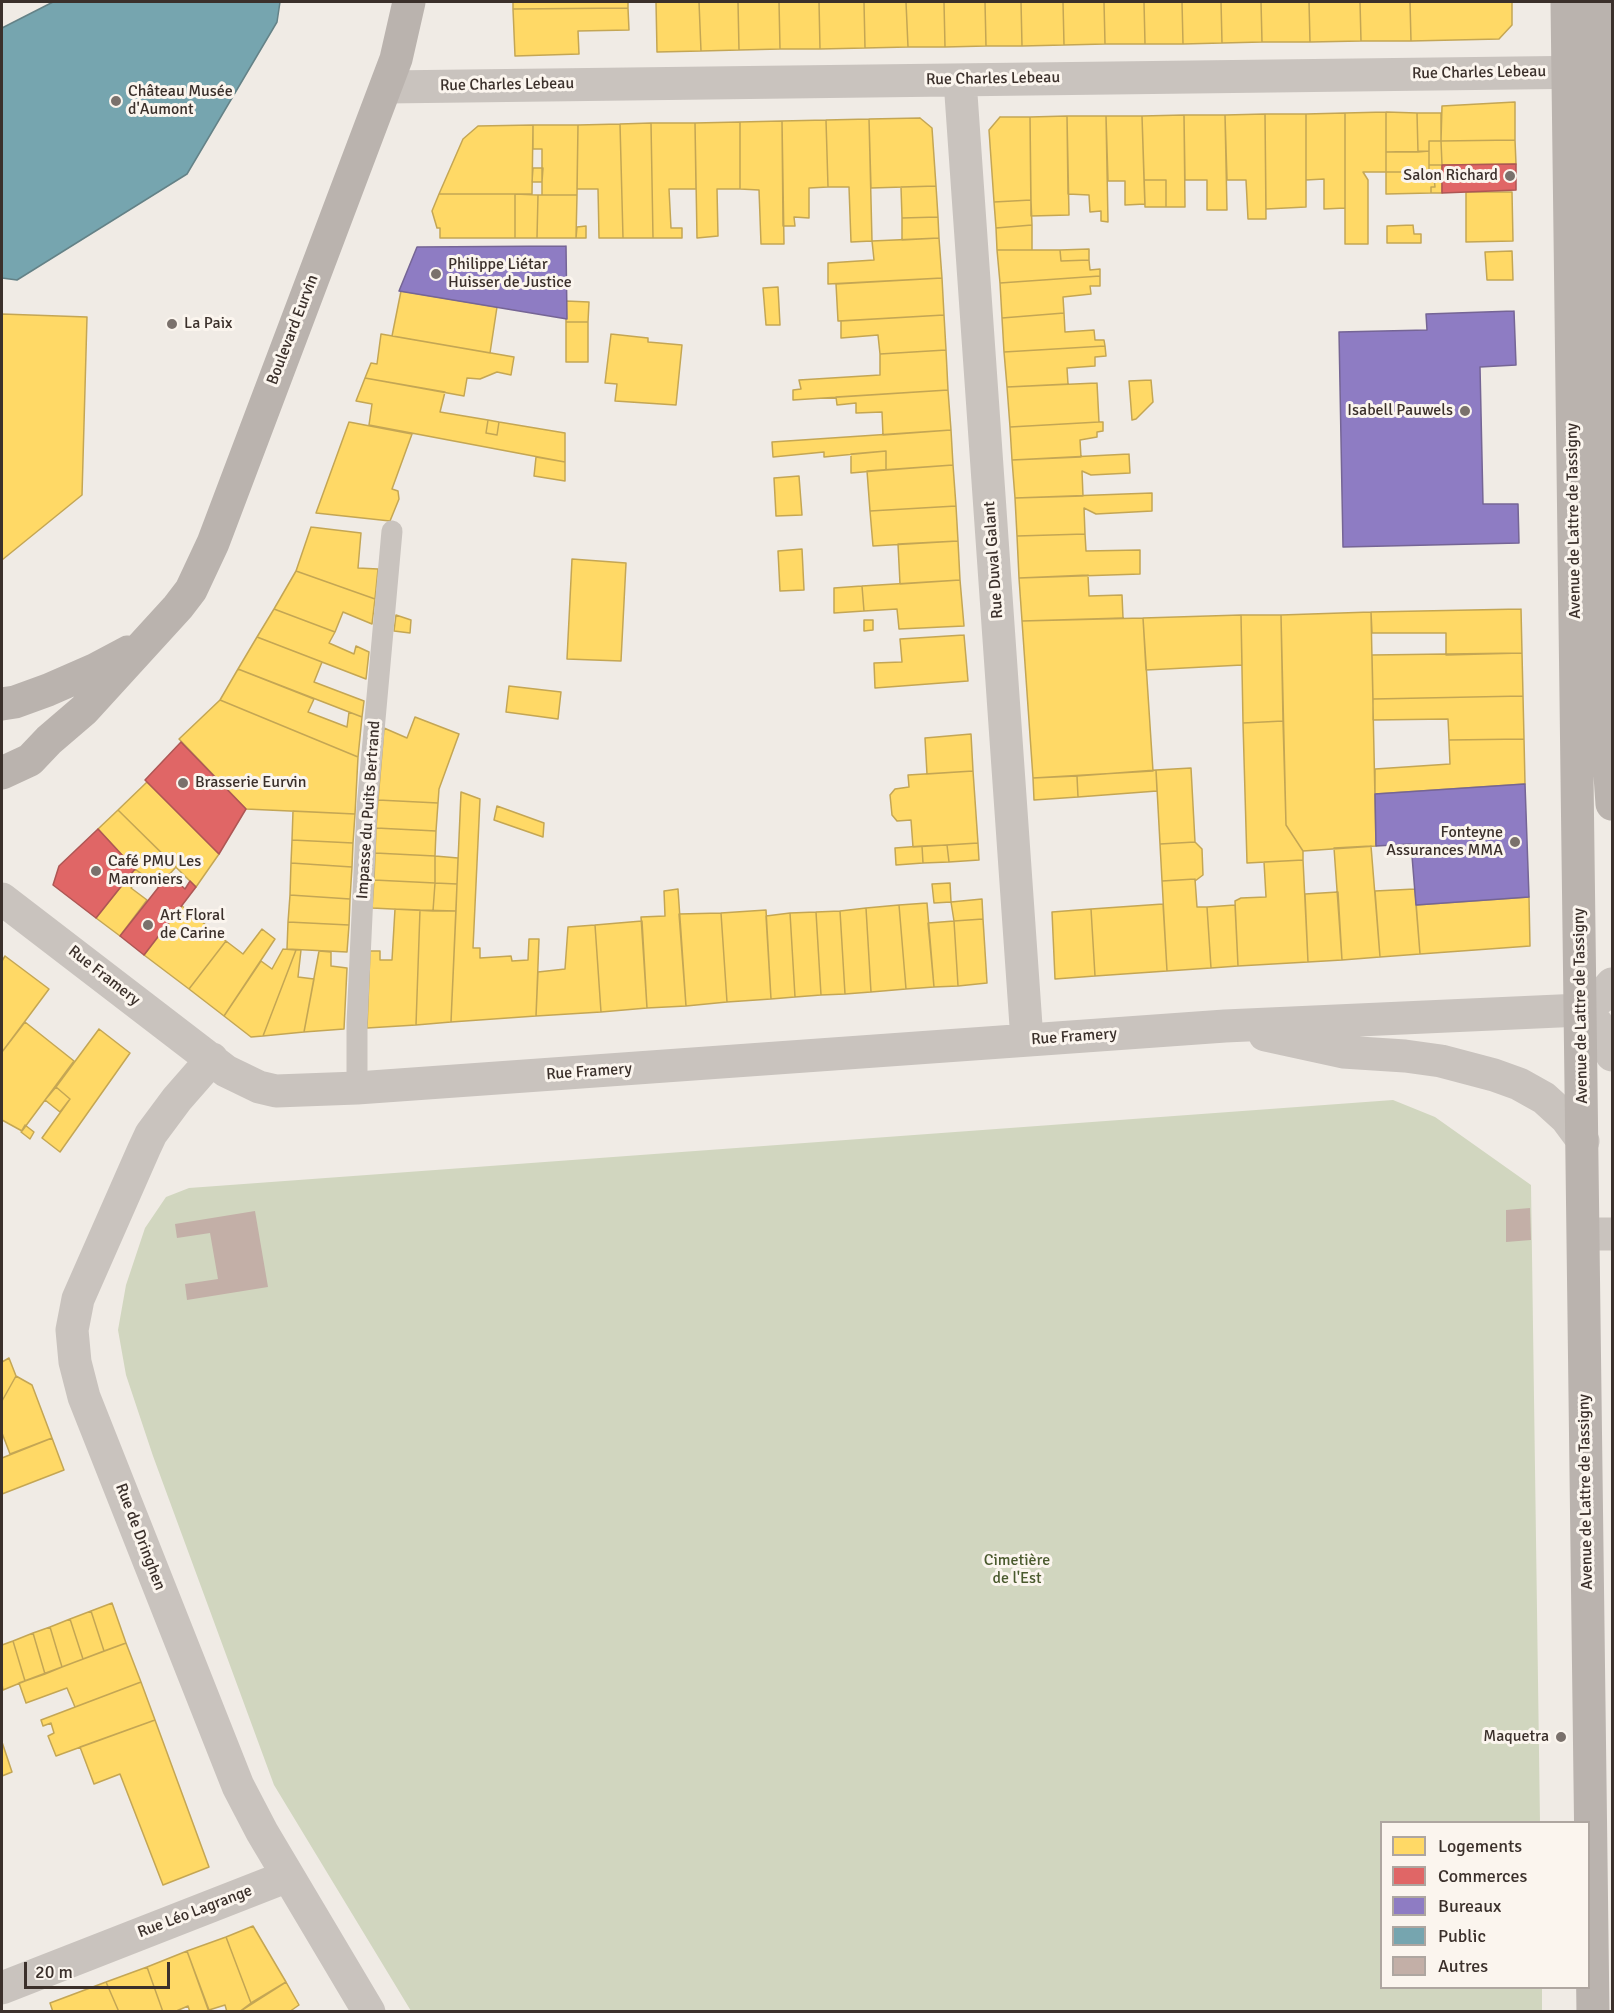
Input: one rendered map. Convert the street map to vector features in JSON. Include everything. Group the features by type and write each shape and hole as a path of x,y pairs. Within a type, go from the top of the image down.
{"main road":[{"name":"Boulevard Eurvin","path":"2,773 30,760 84,710 191,590 213,543 386,87 404,32 409,2"},
{"name":"Avenue de Lattre de Tassigny","path":"1568,2 1583,1141 1598,1234 1593,2012"},
{"name":"Avenue de Lattre de Tassigny","path":"1599,2 1609,761 1612,804"},
{"name":"Boulevard Eurvin","path":"2,704 15,702 63,684 145,642"}],"street":[{"name":"Rue Charles Lebeau","path":"386,87 1600,72"},
{"name":"Rue Duval Galant","path":"960,80 1027,1040"},
{"name":"Rue Framery","path":"5,899 212,1059 239,1078 259,1087 276,1091 357,1088 1225,1026 1581,1010"},
{"path":"1612,984 1600,998 1581,1010 1597,1024 1612,1055"},
{"name":"Rue Framery","path":"1225,1026 1343,1052 1422,1058 1494,1074 1519,1084 1544,1098 1566,1118 1583,1141"},
{"name":"Rue de Dringhen","path":"212,1059 177,1099 144,1149 82,1286 74,1314 72,1347 84,1397 226,1758 249,1810 369,2012"},
{"name":"Rue Léo Lagrange","path":"2,1988 288,1876"}],"lane":[{"name":"Impasse du Puits Bertrand","path":"357,1088 357,1023 367,808 392,531"}],"green space":[{"name":"Cimetière de l'Est","path":"1393,1100 1435,1117 1531,1185 1540,1821 1380,1821 1380,1989 1542,1989 1542,2011 411,2011 274,1785 153,1456 126,1375 118,1330 126,1285 145,1228 166,1197 189,1188"}],"building: Logements":[{"path":"513,2 628,2 628,8 513,9"},
{"path":"656,2 699,2 701,51 657,52"},
{"path":"699,2 738,2 739,50 701,51"},
{"path":"738,2 779,2 780,49 739,50"},
{"path":"779,2 819,2 820,49 780,49"},
{"path":"819,2 864,2 865,48 820,49"},
{"path":"864,2 906,2 908,47 865,48"},
{"path":"906,2 944,2 945,47 908,47"},
{"path":"944,2 985,2 986,46 945,47"},
{"path":"985,2 1021,2 1022,46 986,46"},
{"path":"1021,2 1063,2 1064,45 1022,46"},
{"path":"1063,2 1104,2 1105,44 1064,45"},
{"path":"1104,2 1144,2 1145,44 1105,44"},
{"path":"1144,2 1182,2 1183,44 1145,44"},
{"path":"1182,2 1221,2 1222,43 1183,44"},
{"path":"1221,2 1261,2 1262,42 1222,43"},
{"path":"1261,2 1309,2 1310,42 1262,42"},
{"path":"1309,2 1360,2 1361,41 1310,42"},
{"path":"1360,2 1410,2 1411,41 1361,41"},
{"path":"1410,2 1512,2 1512,25 1499,39 1411,41"},
{"path":"628,8 629,30 578,31 579,54 515,56 513,9"},
{"path":"1515,102 1515,140 1441,141 1442,106"},
{"path":"1386,112 1417,113 1418,152 1386,152"},
{"path":"1386,112 1386,172 1363,172 1368,180 1368,244 1345,244 1345,113"},
{"path":"1345,113 1345,208 1324,209 1324,179 1306,180 1306,114"},
{"path":"1417,113 1441,113 1441,141 1429,141 1429,151 1418,152"},
{"path":"1265,114 1306,114 1306,207 1266,209"},
{"path":"1265,114 1266,219 1248,219 1246,180 1227,180 1225,115"},
{"path":"1184,115 1185,207 1166,207 1166,180 1144,180 1142,116"},
{"path":"1184,115 1225,115 1227,210 1207,210 1207,180 1185,180"},
{"path":"1067,116 1106,116 1108,222 1101,221 1101,211 1090,212 1089,195 1068,194"},
{"path":"1067,116 1069,215 1031,216 1030,117"},
{"path":"1106,116 1142,116 1145,204 1125,205 1125,181 1108,181"},
{"path":"1000,117 1030,117 1031,200 994,202 989,130"},
{"path":"920,118 932,128 936,186 871,188 869,119"},
{"path":"869,119 872,241 851,242 849,187 828,187 826,120"},
{"path":"826,120 828,187 809,188 809,218 794,217 795,226 783,226 782,121"},
{"path":"782,121 784,244 761,244 759,190 740,189 740,122"},
{"path":"740,122 740,189 717,189 718,236 697,238 695,123"},
{"path":"651,123 653,238 623,238 620,124"},
{"path":"651,123 695,123 696,189 669,189 671,228 682,228 682,238 653,238"},
{"path":"620,124 623,238 599,238 598,189 577,189 578,125"},
{"path":"533,125 532,194 439,194 463,139 478,126"},
{"path":"533,125 578,125 577,195 542,195 542,149 533,149"},
{"path":"1515,140 1516,164 1442,165 1441,141"},
{"path":"1429,141 1441,141 1442,165 1429,165"},
{"path":"1429,151 1429,172 1386,172 1386,152"},
{"path":"1429,165 1442,165 1442,193 1431,193 1431,187 1435,187 1434,178 1429,177"},
{"path":"533,168 543,168 542,182 532,182"},
{"path":"1386,172 1429,172 1429,177 1434,178 1435,187 1431,187 1431,193 1386,194"},
{"path":"1144,180 1166,180 1166,207 1145,207"},
{"path":"936,186 938,217 902,218 901,187"},
{"path":"1466,192 1512,192 1513,241 1466,242"},
{"path":"439,194 515,194 515,238 440,238 440,228 437,228 432,211"},
{"path":"515,194 538,195 537,238 515,238"},
{"path":"538,195 577,195 576,238 537,238"},
{"path":"1031,200 1032,225 996,228 994,202"},
{"path":"938,217 939,238 902,240 902,218"},
{"path":"1032,225 1032,250 997,250 996,228"},
{"path":"1413,225 1414,234 1421,234 1421,243 1387,243 1387,226"},
{"path":"586,226 586,238 576,238 577,227"},
{"path":"939,238 942,278 828,284 828,263 874,260 872,241"},
{"path":"1089,249 1089,260 1061,261 1060,250"},
{"path":"997,250 1060,250 1061,261 1089,260 1090,270 1100,269 1100,276 1000,283"},
{"path":"1512,251 1513,280 1487,280 1485,252"},
{"path":"1100,276 1100,286 1090,286 1091,294 1063,297 1064,313 1002,318 1000,283"},
{"path":"942,278 944,315 838,321 836,284"},
{"path":"778,287 780,325 766,325 763,288"},
{"path":"401,291 497,307 490,353 392,336"},
{"path":"566,301 589,302 588,322 566,322"},
{"path":"1064,313 1065,332 1094,330 1095,340 1104,340 1105,346 1004,352 1002,318"},
{"path":"2,314 87,317 82,495 2,560"},
{"path":"944,315 946,350 880,354 878,335 841,338 841,321"},
{"path":"566,322 588,322 588,362 566,362"},
{"path":"381,334 514,357 511,375 497,372 480,379 467,378 464,396 365,378 371,363 377,364"},
{"path":"611,334 648,338 648,342 682,345 676,405 615,401 617,384 605,383"},
{"path":"1105,346 1106,356 1095,357 1095,366 1067,368 1068,384 1007,387 1004,352"},
{"path":"946,350 948,390 793,400 793,390 801,389 799,380 880,375 880,354"},
{"path":"365,378 445,392 440,412 488,420 486,433 497,435 499,422 565,433 565,462 369,425 372,404 356,401"},
{"path":"1151,380 1153,402 1136,419 1132,420 1129,381"},
{"path":"1097,383 1099,422 1010,427 1007,387"},
{"path":"948,390 951,430 883,435 882,412 856,413 856,403 837,405 836,397"},
{"path":"488,420 499,422 497,435 486,433"},
{"path":"349,422 412,434 392,489 398,491 399,499 390,521 316,513"},
{"path":"1103,422 1103,431 1097,432 1097,437 1080,440 1081,457 1012,460 1010,427"},
{"path":"951,430 953,465 886,470 886,451 824,457 824,452 773,457 772,442"},
{"path":"886,451 886,470 851,473 851,454"},
{"path":"1129,454 1130,473 1091,475 1082,471 1083,496 1015,498 1012,460"},
{"path":"536,457 565,462 565,481 534,476"},
{"path":"953,465 956,506 870,511 867,471"},
{"path":"799,476 802,515 776,516 774,478"},
{"path":"1152,493 1152,511 1096,514 1084,508 1085,534 1017,536 1015,498"},
{"path":"956,506 958,541 873,546 870,511"},
{"path":"311,527 361,533 358,568 378,569 375,599 296,571"},
{"path":"1085,534 1086,551 1140,550 1140,574 1019,578 1017,536"},
{"path":"958,541 960,580 900,584 898,544"},
{"path":"802,549 804,590 780,591 778,551"},
{"path":"572,559 626,563 621,661 567,659"},
{"path":"296,571 375,599 372,624 343,612 335,632 274,609"},
{"path":"1088,575 1089,596 1122,595 1123,618 1022,621 1019,578"},
{"path":"960,580 964,626 899,629 897,609 864,611 862,586"},
{"path":"862,586 864,611 834,613 834,588"},
{"path":"274,609 335,632 329,643 354,654 356,646 369,652 366,679 257,637"},
{"path":"1521,609 1522,653 1446,655 1446,633 1372,633 1371,612"},
{"path":"1371,612 1376,846 1303,851 1286,825 1281,615"},
{"path":"396,615 411,620 410,633 394,631"},
{"path":"1241,615 1242,665 1146,670 1143,618"},
{"path":"1241,615 1281,615 1283,721 1243,723"},
{"path":"1143,618 1153,771 1033,778 1022,621"},
{"path":"864,620 873,620 873,630 864,631"},
{"path":"964,635 968,681 875,688 874,663 902,662 900,639"},
{"path":"257,637 322,662 314,682 364,701 362,717 238,669"},
{"path":"1522,653 1523,696 1373,699 1372,655"},
{"path":"238,669 314,699 308,712 347,727 349,712 362,717 358,757 220,700"},
{"path":"509,686 561,692 558,719 506,712"},
{"path":"1523,696 1524,739 1449,740 1448,719 1373,720 1373,699"},
{"path":"220,700 358,757 355,814 246,809 179,739"},
{"path":"415,717 459,734 439,789 438,803 378,800 384,728 407,738"},
{"path":"1283,721 1286,825 1303,851 1303,860 1247,863 1243,723"},
{"path":"971,734 973,771 927,774 925,738"},
{"path":"1524,739 1525,784 1375,794 1375,769 1450,764 1449,740"},
{"path":"1191,768 1195,842 1160,844 1156,770"},
{"path":"1156,770 1157,791 1078,797 1077,776"},
{"path":"973,771 978,843 913,847 911,820 897,821 892,815 890,795 895,789 909,787 908,775"},
{"path":"1077,776 1078,797 1034,800 1033,778"},
{"path":"147,782 219,854 196,887 118,810"},
{"path":"461,792 480,799 473,948 480,948 480,958 511,956 512,961 528,960 529,939 539,939 536,1016 451,1022"},
{"path":"378,800 438,803 436,831 376,828"},
{"path":"497,806 544,823 543,837 494,820"},
{"path":"118,810 176,867 158,887 135,869 98,829"},
{"path":"293,811 355,814 353,843 292,840"},
{"path":"376,828 436,831 435,856 375,853"},
{"path":"292,840 353,843 352,867 291,863"},
{"path":"1195,842 1202,849 1203,875 1195,881 1195,879 1162,881 1160,844"},
{"path":"978,843 979,860 949,862 947,845"},
{"path":"947,845 949,862 923,863 922,846"},
{"path":"922,846 923,863 896,865 895,848"},
{"path":"1371,846 1380,957 1342,960 1334,848"},
{"path":"375,853 435,856 435,883 374,880"},
{"path":"435,856 458,858 457,884 435,883"},
{"path":"1303,860 1308,962 1238,966 1235,901 1241,898 1266,897 1264,862"},
{"path":"291,863 352,867 350,899 290,895"},
{"path":"135,869 142,874 131,888 147,900 120,936 96,918"},
{"path":"1195,879 1197,907 1207,907 1211,968 1167,971 1162,881"},
{"path":"374,880 435,883 433,911 372,908"},
{"path":"435,883 457,884 456,911 433,911"},
{"path":"950,883 951,902 934,903 932,884"},
{"path":"678,889 686,1006 647,1008 641,917 665,916 664,891"},
{"path":"1415,889 1420,954 1380,957 1375,891"},
{"path":"1338,892 1342,960 1308,962 1305,894"},
{"path":"290,895 350,899 349,925 288,922"},
{"path":"1529,897 1530,946 1420,954 1416,905"},
{"path":"982,899 983,919 954,921 951,902"},
{"path":"927,903 934,987 906,989 899,905"},
{"path":"1163,904 1167,971 1095,976 1091,909"},
{"path":"899,905 906,989 871,992 866,908"},
{"path":"1235,905 1238,966 1211,968 1207,907"},
{"path":"182,906 226,941 189,989 144,955"},
{"path":"866,908 871,992 845,994 840,911"},
{"path":"395,909 420,910 416,1025 367,1028 370,951 380,951 380,960 392,960"},
{"path":"1091,909 1095,976 1055,979 1052,912"},
{"path":"420,910 456,911 451,1022 416,1025"},
{"path":"766,910 771,999 727,1002 721,913"},
{"path":"840,911 845,994 821,995 816,912"},
{"path":"816,912 821,995 795,997 790,913"},
{"path":"721,913 727,1002 686,1006 679,914"},
{"path":"790,913 795,997 771,999 766,916"},
{"path":"983,919 987,983 958,986 954,921"},
{"path":"642,921 647,1008 601,1012 595,925"},
{"path":"954,921 958,986 934,987 928,923"},
{"path":"288,922 349,925 347,952 287,949"},
{"path":"595,925 601,1012 536,1016 538,972 565,969 568,927"},
{"path":"262,929 275,939 224,1016 189,989 226,941 243,954"},
{"path":"283,949 296,950 263,1036 251,1037 224,1016 261,961 272,969"},
{"path":"296,950 301,950 298,977 314,979 304,1032 263,1036"},
{"path":"319,951 331,952 331,966 347,968 344,1029 304,1032"},
{"path":"5,956 49,989 2,1052 2,961"},
{"path":"25,1022 74,1061 22,1131 2,1120 2,1052"},
{"path":"99,1029 130,1053 60,1152 42,1138 70,1099 56,1087"},
{"path":"56,1087 70,1099 60,1112 45,1100"},
{"path":"25,1125 34,1132 30,1139 21,1132"},
{"path":"9,1358 16,1376 2,1401 2,1362"},
{"path":"16,1376 32,1385 52,1438 10,1454 2,1433 2,1401"},
{"path":"52,1438 64,1470 2,1494 2,1458"},
{"path":"112,1603 126,1643 104,1651 91,1611"},
{"path":"91,1611 104,1651 83,1659 70,1619"},
{"path":"70,1619 83,1659 62,1667 50,1627"},
{"path":"50,1627 62,1667 45,1674 33,1633"},
{"path":"33,1633 45,1674 25,1681 13,1641"},
{"path":"13,1641 25,1681 3,1690 2,1645"},
{"path":"126,1643 141,1682 75,1707 67,1688 26,1703 19,1683"},
{"path":"141,1682 155,1720 56,1756 48,1736 54,1733 51,1723 43,1726 41,1720"},
{"path":"155,1720 209,1867 163,1885 120,1774 94,1784 80,1747"},
{"path":"2,1742 12,1772 2,1776"},
{"path":"253,1926 286,1982 251,2003 226,1937"},
{"path":"226,1937 251,2003 239,2012 227,2012 225,2005 209,2010 187,1951"},
{"path":"187,1951 209,2012 190,2012 188,2006 174,2012 163,2012 147,1967"},
{"path":"147,1967 163,2012 119,2012 106,1982"},
{"path":"106,1982 119,2012 53,2012 50,2003"},
{"path":"286,1982 299,2005 289,2012 239,2012"}],"building: Commerces":[{"path":"1516,164 1516,190 1442,193 1442,165"},
{"path":"181,742 246,809 219,854 145,780"},
{"path":"98,829 135,869 96,918 53,885 59,866"},
{"path":"169,874 185,889 190,881 196,887 144,955 120,936"}],"building: Bureaux":[{"path":"566,246 567,319 399,291 417,247"},
{"path":"1514,311 1516,365 1480,367 1483,504 1518,504 1519,543 1343,547 1339,332 1427,330 1426,314"},
{"path":"1525,784 1529,897 1416,905 1411,844 1376,846 1375,794"}],"building: Public":[{"name":"Château Musée d'Aumont","path":"53,2 280,2 277,22 187,174 17,280 2,278 2,28"}],"building: Autres":[{"path":"1530,1208 1531,1240 1506,1242 1506,1210"},
{"path":"255,1211 268,1287 187,1300 185,1284 218,1279 210,1233 177,1238 175,1224"}],"place":[{"name":"Château Musée d'Aumont","path":"116,101"},
{"name":"Salon Richard","path":"1510,176"},
{"name":"Philippe Liétar Huisser de Justice","path":"436,274"},
{"name":"La Paix","path":"172,324"},
{"name":"Isabell Pauwels","path":"1465,411"},
{"name":"Brasserie Eurvin","path":"183,783"},
{"name":"Fonteyne Assurances MMA","path":"1515,842"},
{"name":"Café PMU Les Marroniers","path":"96,871"},
{"name":"Art Floral de Carine","path":"148,925"},
{"name":"Maquetra","path":"1561,1737"}]}
